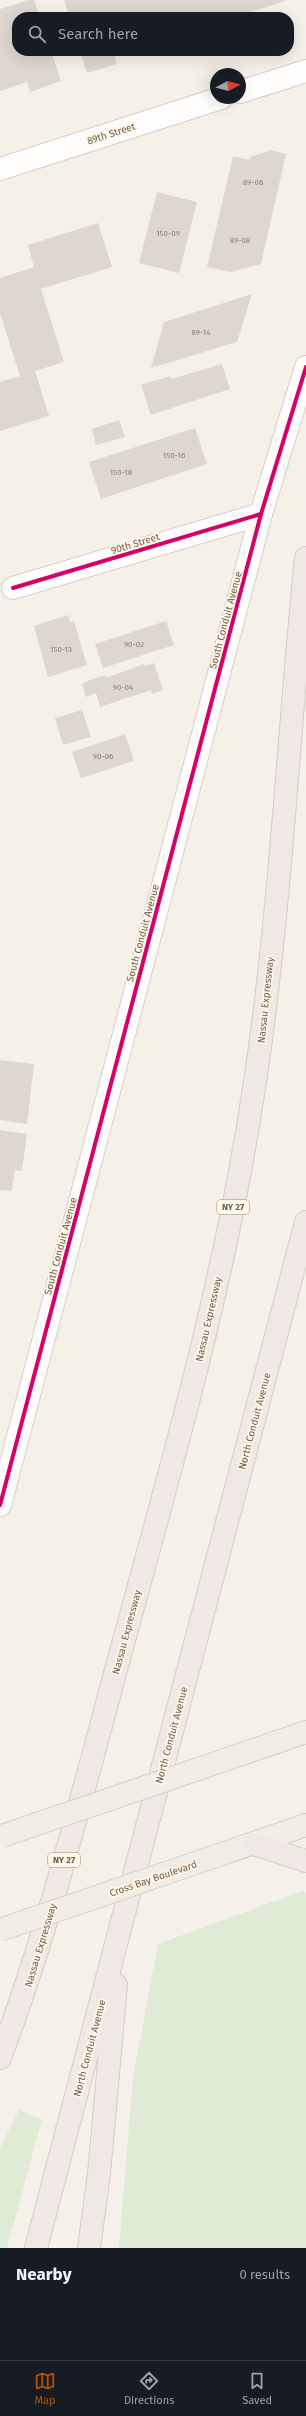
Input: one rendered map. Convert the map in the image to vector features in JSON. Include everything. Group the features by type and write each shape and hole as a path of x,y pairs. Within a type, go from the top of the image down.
{"highway":[{"name":"Nassau Expressway","path":"0,2058 46,1930 196,1373 236,1191 255,1087 266,988 306,558"},
{"name":"North Conduit Avenue","path":"36,2248 306,1222"},
{"path":"254,1844 306,1861"},
{"path":"89,2248 99,2174 122,1919"}],"main road":[{"path":"1,1836 306,1732"},
{"name":"Cross Bay Boulevard","path":"0,1930 306,1826"}],"street":[{"path":"246,90 306,71"},
{"name":"89th Street","path":"0,169 210,102"},
{"name":"South Conduit Avenue","path":"0,1505 261,514 306,367"},
{"name":"90th Street","path":"14,588 261,514"}],"green space":[{"path":"302,1891 306,1893 306,2248 119,2248 133,2077 158,1944"},
{"path":"19,2110 42,2119 7,2248 0,2248 0,2148"}],"building":[{"path":"28,0 34,0 38,12 12,12 12,56 53,56 61,81 30,92 27,82 0,91 0,9"},
{"path":"64,0 288,0 251,12 68,12"},
{"path":"82,56 114,56 117,64 87,73"},
{"path":"271,150 286,154 261,264 231,272 207,267 233,156 249,160 250,157"},
{"path":"157,192 197,202 179,273 139,263"},
{"path":"98,223 112,267 41,289 64,362 35,371 49,416 0,431 0,382 20,376 0,313 0,278 34,267 28,245"},
{"path":"252,294 237,342 151,368 164,322"},
{"path":"222,364 230,389 151,415 141,385 170,376 171,379"},
{"path":"119,420 125,437 96,445 92,429"},
{"path":"195,428 207,464 101,499 89,462"},
{"path":"68,615 70,622 74,621 87,665 48,677 34,626"},
{"path":"166,621 174,645 103,668 95,644"},
{"path":"154,663 163,690 152,694 151,690 100,707 96,693 86,697 82,684 90,680 105,675 106,678 144,664 145,666"},
{"path":"82,710 91,737 63,745 55,718"},
{"path":"125,734 134,761 81,778 72,752"},
{"path":"0,1060 34,1064 27,1124 0,1120"},
{"path":"0,1130 27,1134 22,1171 15,1170 12,1191 0,1190"}],"cycle path":[{"path":"0,1505 261,514 306,367"},
{"path":"13,588 261,514"}]}
